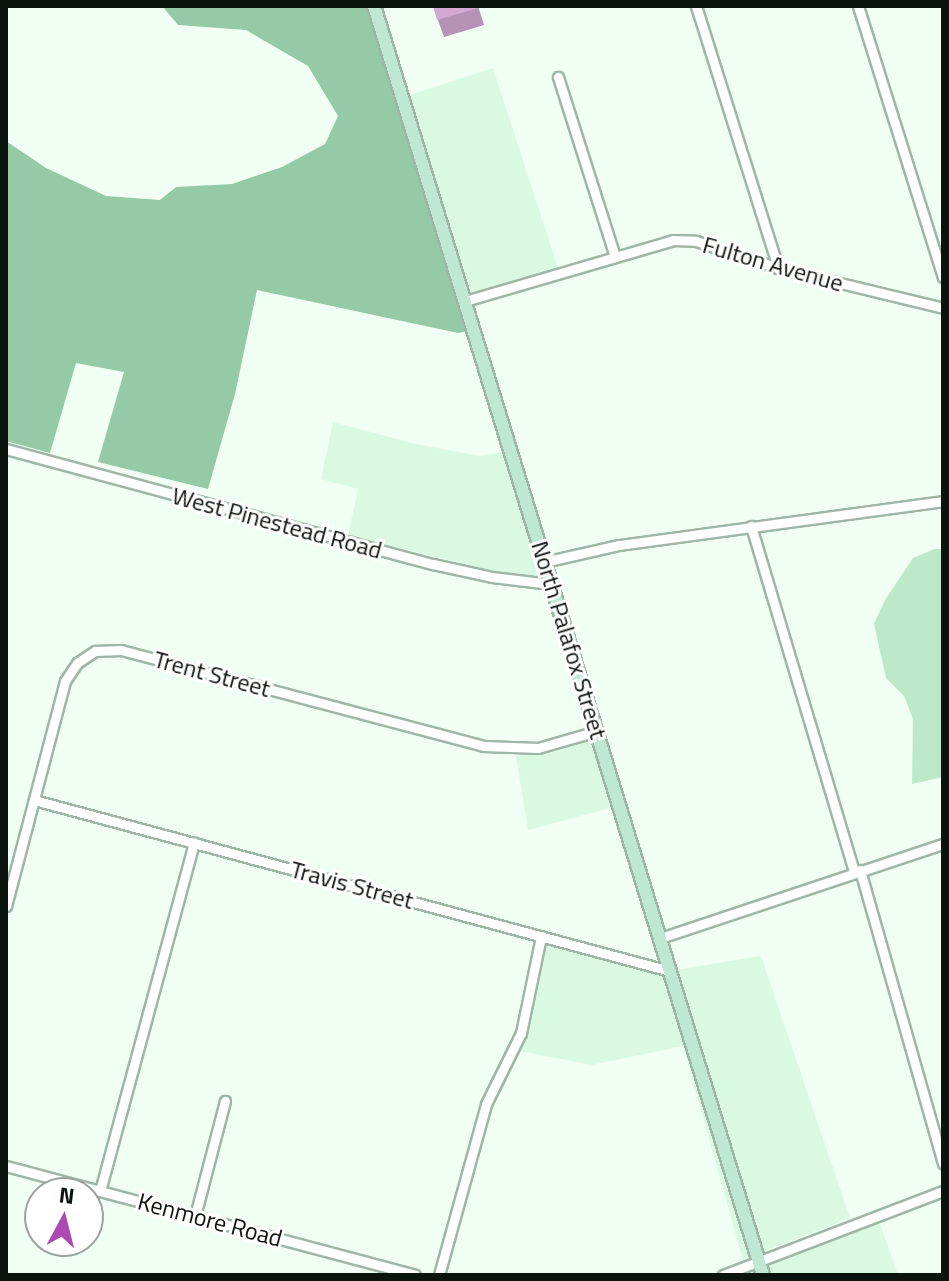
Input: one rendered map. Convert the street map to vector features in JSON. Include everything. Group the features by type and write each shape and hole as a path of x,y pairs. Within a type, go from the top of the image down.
{"main road":[{"name":"North Palafox Street","path":"374,6 763,1275"}],"street":[{"path":"696,6 778,268"},
{"path":"858,6 943,277"},
{"path":"558,77 615,257"},
{"name":"Fulton Avenue","path":"465,301 673,240 696,241 778,268 943,308"},
{"name":"West Pinestead Road","path":"6,449 433,564 492,577 551,584"},
{"path":"544,562 619,545 943,501"},
{"path":"751,526 943,1164"},
{"name":"Trent Street","path":"6,906 65,681 77,663 87,655 108,649 484,746 538,748 568,742 597,731"},
{"name":"Travis Street","path":"34,800 670,971"},
{"path":"104,1177 194,842"},
{"path":"660,938 943,844"},
{"path":"439,1275 486,1104 521,1033 541,936"},
{"path":"195,1216 225,1101"},
{"name":"Kenmore Road","path":"6,1166 47,1177"},
{"path":"723,1275 943,1191"},
{"name":"Kenmore Road","path":"104,1192 415,1275"}],"shaded area":[{"path":"493,68 558,268 472,296 407,96"},
{"path":"333,422 416,444 480,456 505,452 543,577 493,571 348,535 358,489 321,479"},
{"path":"934,549 943,549 943,777 912,784 913,719 904,696 886,678 874,624 885,600 913,558"},
{"path":"593,739 614,807 528,830 516,756 555,752"},
{"path":"545,944 666,976 751,1257 743,1260 683,1046 591,1065 520,1051"},
{"path":"761,956 850,1218 762,1252 676,970"},
{"path":"879,1221 898,1275 770,1275 766,1265"}],"green space":[{"path":"162,6 367,6 468,331 458,333 257,290 235,394 208,489 98,462 124,372 76,363 50,453 6,441 6,141 46,168 106,196 160,200 176,187 232,184 282,167 325,144 338,116 308,66 246,30 178,25"}],"building":[{"path":"433,6 477,6 478,8 437,20"}]}
